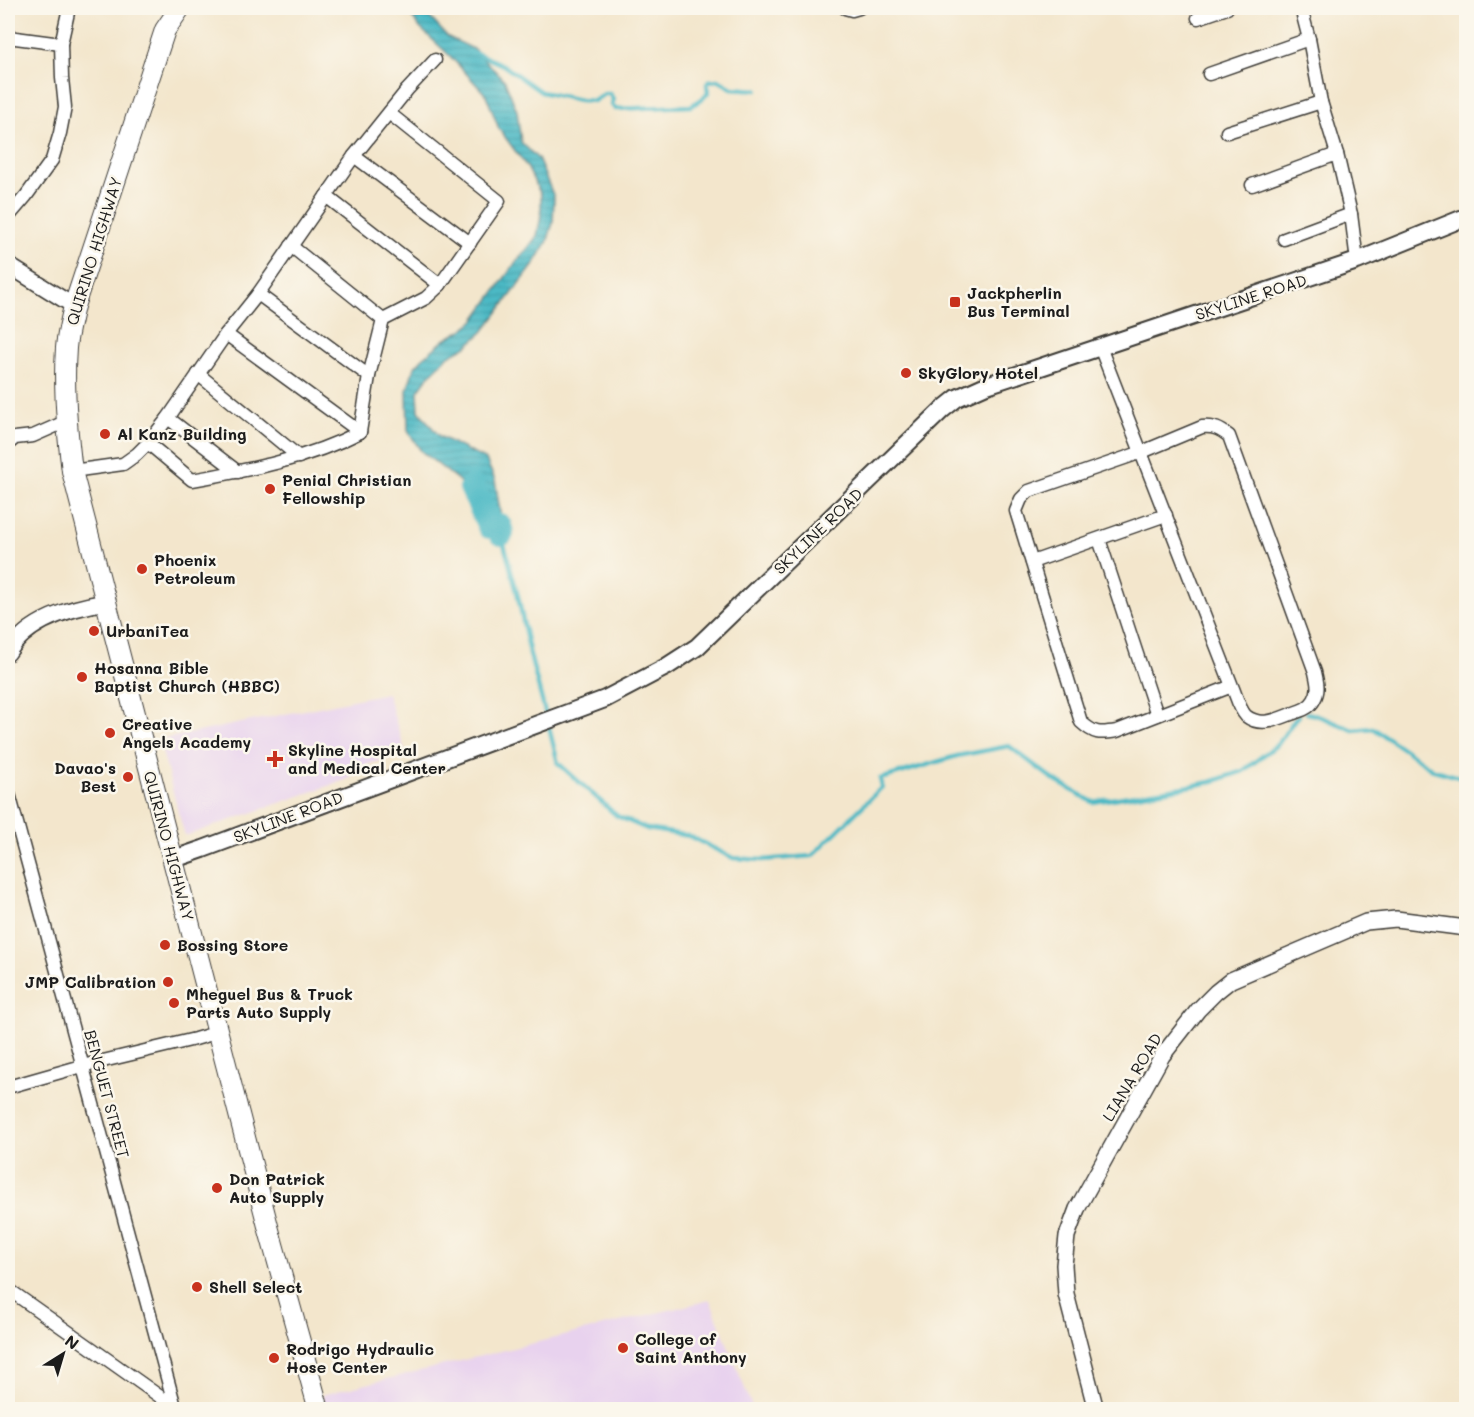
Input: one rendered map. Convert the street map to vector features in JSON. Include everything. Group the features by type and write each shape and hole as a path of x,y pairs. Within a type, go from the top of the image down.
{"main road":[{"name":"QUIRINO HIGHWAY","path":"180,8 165,30 74,306 66,347 67,422 72,471 269,1230 319,1410"},
{"name":"SKYLINE ROAD","path":"174,859 604,699 666,667 697,647 957,398 984,386 1357,261 1467,217"}],"street":[{"path":"8,217 52,160 60,133 65,107 61,44 69,8"},
{"path":"845,8 852,10 859,8"},
{"path":"1198,18 1227,8"},
{"path":"1301,8 1321,102 1351,214 1357,261"},
{"path":"8,37 61,44"},
{"path":"1209,74 1309,39"},
{"path":"72,471 123,464 138,454 148,443 226,334 258,294 354,156 435,60"},
{"path":"1227,132 1321,102"},
{"path":"360,432 369,376 383,320 426,298 440,285 500,201 389,113"},
{"path":"1252,185 1336,154"},
{"path":"354,156 471,243"},
{"path":"326,196 440,285"},
{"path":"1284,239 1351,214"},
{"path":"291,246 383,320"},
{"path":"8,265 74,306"},
{"path":"258,294 369,376"},
{"path":"226,334 360,432"},
{"path":"1100,347 1142,452 1232,686 1239,705 1245,715 1256,722 1272,722 1307,708 1315,699 1318,688 1315,672 1229,436 1213,426 1202,427 1142,452 1029,491 1021,499 1016,511 1081,722 1090,730 1101,734 1117,731 1232,686"},
{"path":"198,374 299,457"},
{"path":"168,418 238,472"},
{"path":"10,437 33,436 67,422"},
{"path":"148,443 192,480 238,472 299,457 360,432"},
{"path":"1032,562 1166,515"},
{"path":"1099,539 1157,715"},
{"path":"8,653 26,632 44,621 67,611 106,602"},
{"name":"BENGUET STREET","path":"8,790 177,1408"},
{"name":"LIANA ROAD","path":"1096,1410 1066,1294 1064,1265 1067,1236 1077,1209 1162,1056 1198,1010 1231,980 1366,922 1396,919 1467,928"},
{"path":"8,1087 219,1032"},
{"path":"8,1289 177,1408"}],"shaded area":[{"name":"Skyline Hospital and Medical Center","path":"387,693 406,754 368,764 348,779 185,836 159,740"},
{"name":"College of Saint Anthony","path":"710,1300 753,1409 326,1410 322,1395"}],"water":[{"path":"405,8 421,8 448,37 474,49 505,81 517,111 521,142 538,159 554,197 553,223 547,243 533,266 483,332 467,346 447,357 418,391 419,411 439,436 486,460 495,480 501,533 477,508 459,481 421,451 408,431 407,390 414,368 444,340 474,321 537,236 541,216 541,195 527,167 499,129 486,95 420,28"}],"waterway":[{"path":"476,53 503,65 541,92 594,101 604,94 610,94 615,109 691,106 708,93 709,81 718,80 732,88 757,90"},
{"path":"472,487 490,526 499,526 501,533"},
{"path":"501,533 546,716"},
{"path":"1307,713 1353,730 1373,728 1434,770 1466,779"},
{"path":"548,724 558,763 617,816 647,829 689,836 733,858 762,860 812,856 882,787 880,779 957,756 1009,746 1054,780 1093,802 1211,782 1243,771 1278,744 1299,716"}],"place":[{"name":"Jackpherlin Bus Terminal","path":"955,302"},
{"name":"SkyGlory Hotel","path":"906,373"},
{"name":"Al Kanz Building","path":"105,434"},
{"name":"Penial Christian Fellowship","path":"270,489"},
{"name":"Phoenix Petroleum","path":"142,569"},
{"name":"UrbaniTea","path":"94,631"},
{"name":"Hosanna Bible Baptist Church (HBBC)","path":"82,677"},
{"name":"Creative Angels Academy","path":"110,733"},
{"name":"Skyline Hospital and Medical Center","path":"275,759"},
{"name":"Davao's Best","path":"128,777"},
{"name":"Bossing Store","path":"165,945"},
{"name":"JMP Calibration","path":"168,982"},
{"name":"Mheguel Bus & Truck Parts Auto Supply","path":"174,1003"},
{"name":"Don Patrick Auto Supply","path":"217,1188"},
{"name":"Shell Select","path":"197,1287"},
{"name":"College of Saint Anthony","path":"623,1348"},
{"name":"Rodrigo Hydraulic Hose Center","path":"274,1358"}]}
